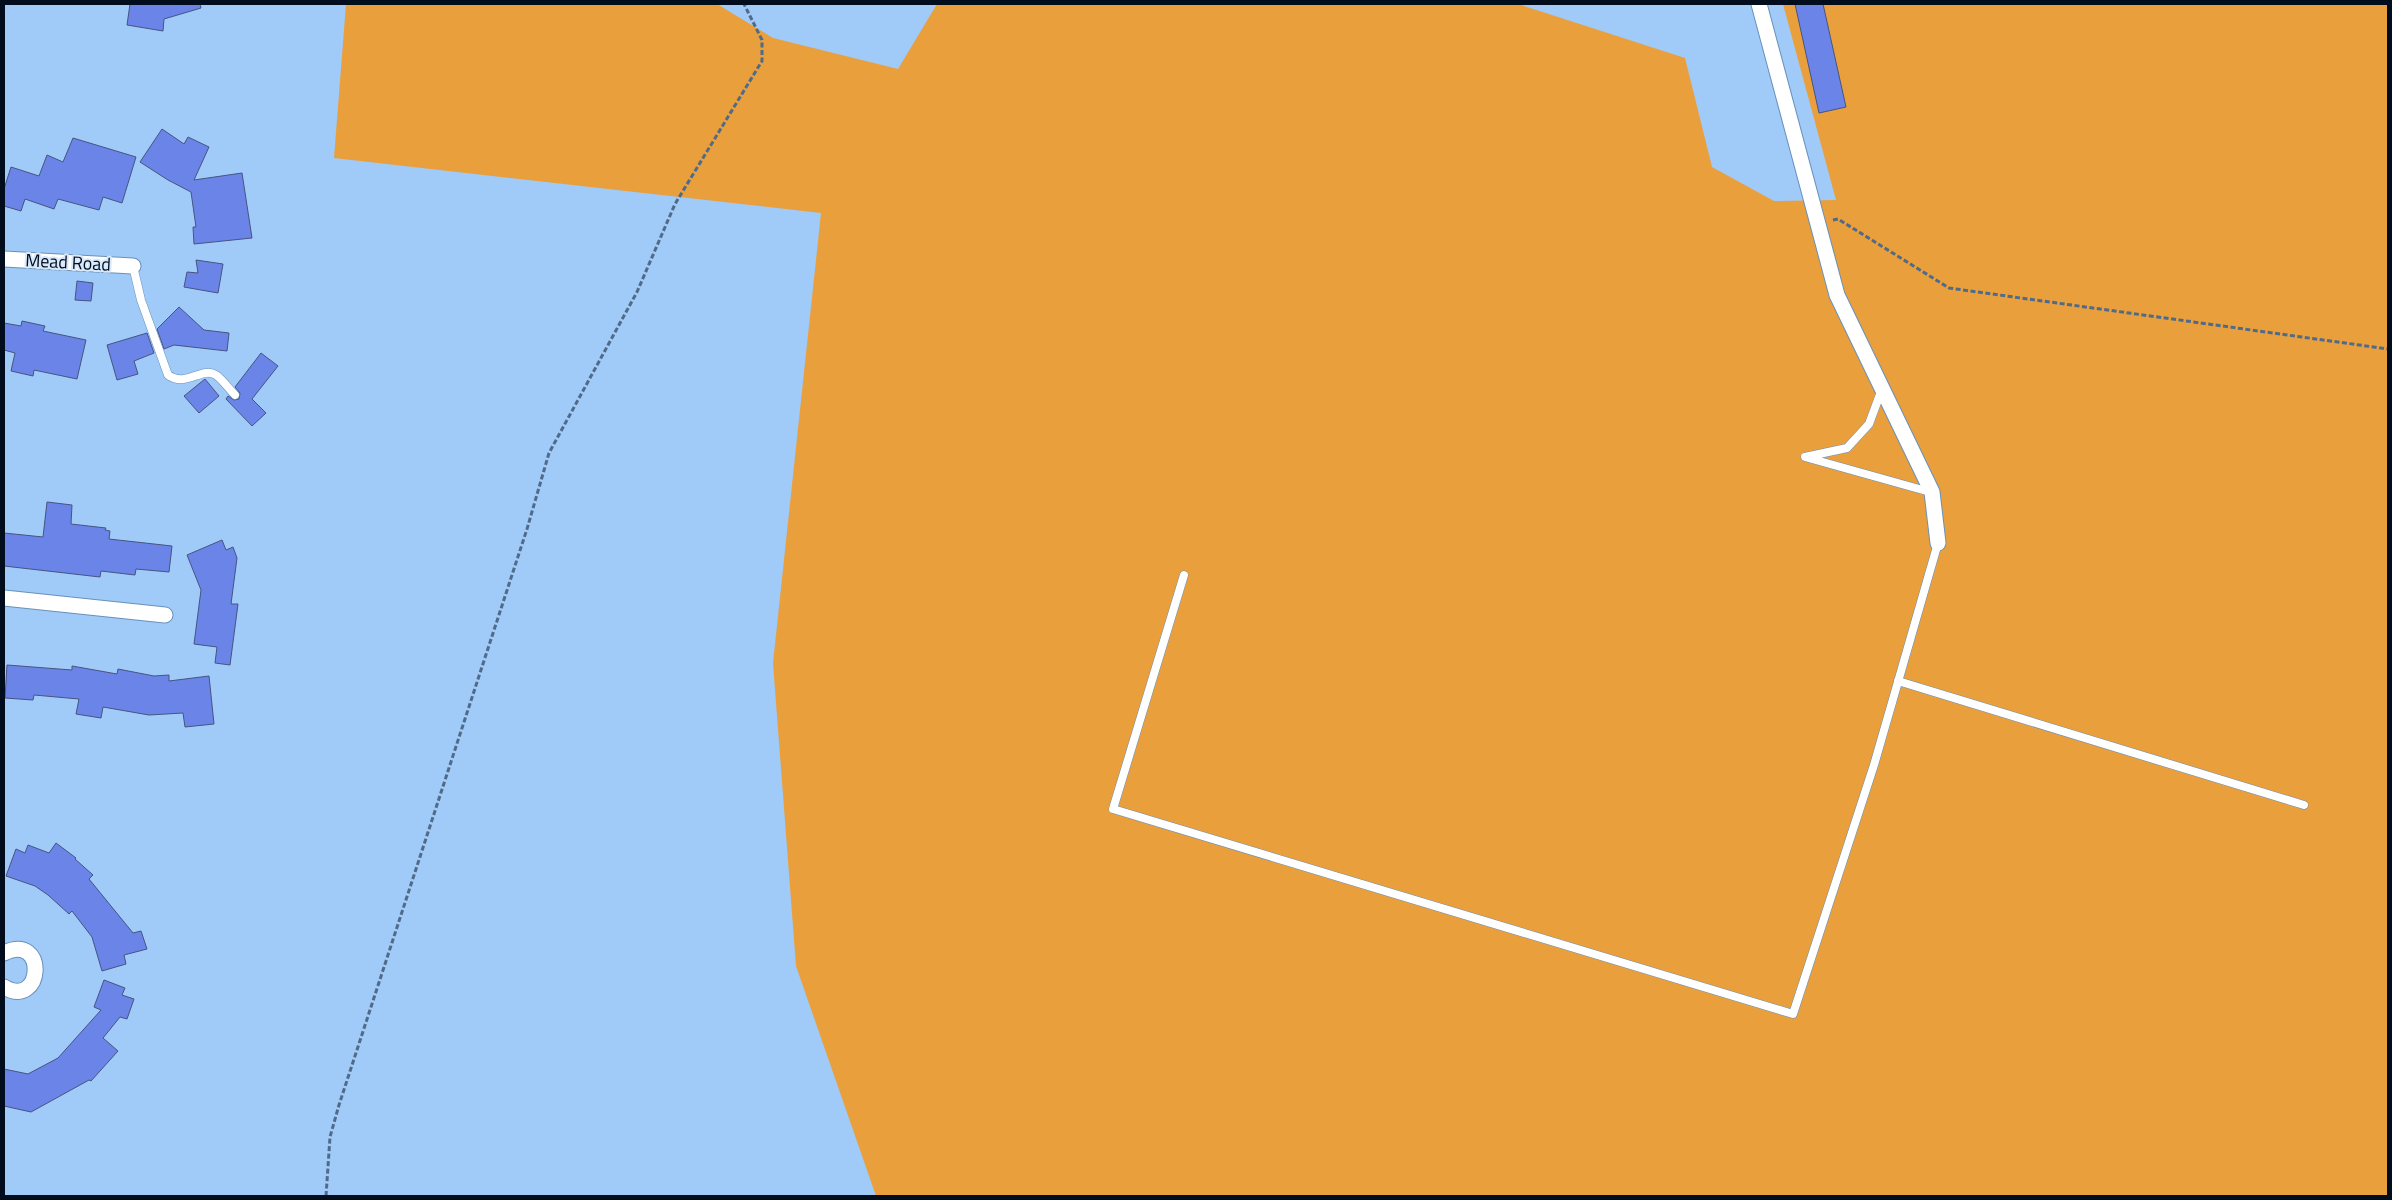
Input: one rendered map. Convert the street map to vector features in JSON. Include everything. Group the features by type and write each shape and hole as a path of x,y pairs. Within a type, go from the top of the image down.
{"street":[{"path":"1759,4 1837,295 1932,492 1938,543"},
{"name":"Mead Road","path":"4,259 132,266"},
{"path":"4,598 165,615"},
{"path":"4,953 10,950 23,951 33,959 36,972 35,978 26,988 14,991 4,987"}],"lane":[{"path":"132,266 141,300 168,375 174,380 186,380 208,372 215,374 235,395"},
{"path":"1882,389 1869,424 1847,448 1805,457 1932,492"},
{"path":"1184,575 1113,809 1792,1014 1874,765 1938,543"},
{"path":"1898,681 2304,805"}],"path":[{"path":"326,1196 330,1137 339,1105 524,538 549,452 637,292 675,204 762,61 762,40 744,4"},
{"path":"1817,223 1838,218 1950,288 2388,349"}],"shaded area":[{"path":"346,4 717,4 773,38 898,69 937,4 1518,4 1685,58 1712,167 1774,201 1836,200 1783,4 2388,4 2388,1196 876,1196 796,966 773,663 821,213 334,158"}],"building":[{"path":"130,4 200,4 201,8 164,19 163,31 127,25"},
{"path":"1795,4 1823,4 1846,107 1819,113"},
{"path":"162,129 184,144 188,137 209,147 194,180 242,173 252,238 194,244 193,227 196,227 191,192 140,162"},
{"path":"73,138 136,157 122,203 103,197 99,210 58,199 54,209 25,199 21,211 4,206 4,189 11,167 39,176 47,155 63,162"},
{"path":"196,260 223,264 218,293 184,287 187,272 198,273"},
{"path":"77,281 93,283 91,301 75,300"},
{"path":"179,307 204,330 229,333 227,351 174,345 164,349 157,329"},
{"path":"22,321 45,326 43,331 86,340 77,379 34,370 33,376 11,371 15,353 4,350 4,323 21,326"},
{"path":"147,333 154,353 134,361 138,374 117,380 107,345"},
{"path":"261,353 278,366 252,399 266,413 252,426 226,399 228,396 234,400 239,399 240,393 235,387"},
{"path":"205,379 219,396 199,413 184,396"},
{"path":"47,502 72,505 71,524 106,528 105,530 110,531 109,539 172,546 169,572 136,569 135,575 101,571 100,577 4,566 4,533 43,537"},
{"path":"222,540 226,550 233,547 237,558 231,604 238,604 230,665 215,663 217,647 194,644 201,590 187,555"},
{"path":"7,665 72,670 72,666 117,674 118,669 154,676 169,675 169,681 209,676 214,724 185,727 183,713 149,715 103,707 101,718 76,714 79,699 34,695 33,700 5,698"},
{"path":"56,843 76,858 93,875 89,879 133,933 141,931 147,949 124,955 126,964 102,971 92,937 72,911 69,914 35,886 6,876 16,849 25,853 28,845 49,853"},
{"path":"104,980 125,988 122,995 134,999 127,1019 120,1017 103,1038 118,1051 91,1081 89,1080 31,1112 4,1106 4,1069 28,1074 58,1058 101,1010 94,1007"}]}
